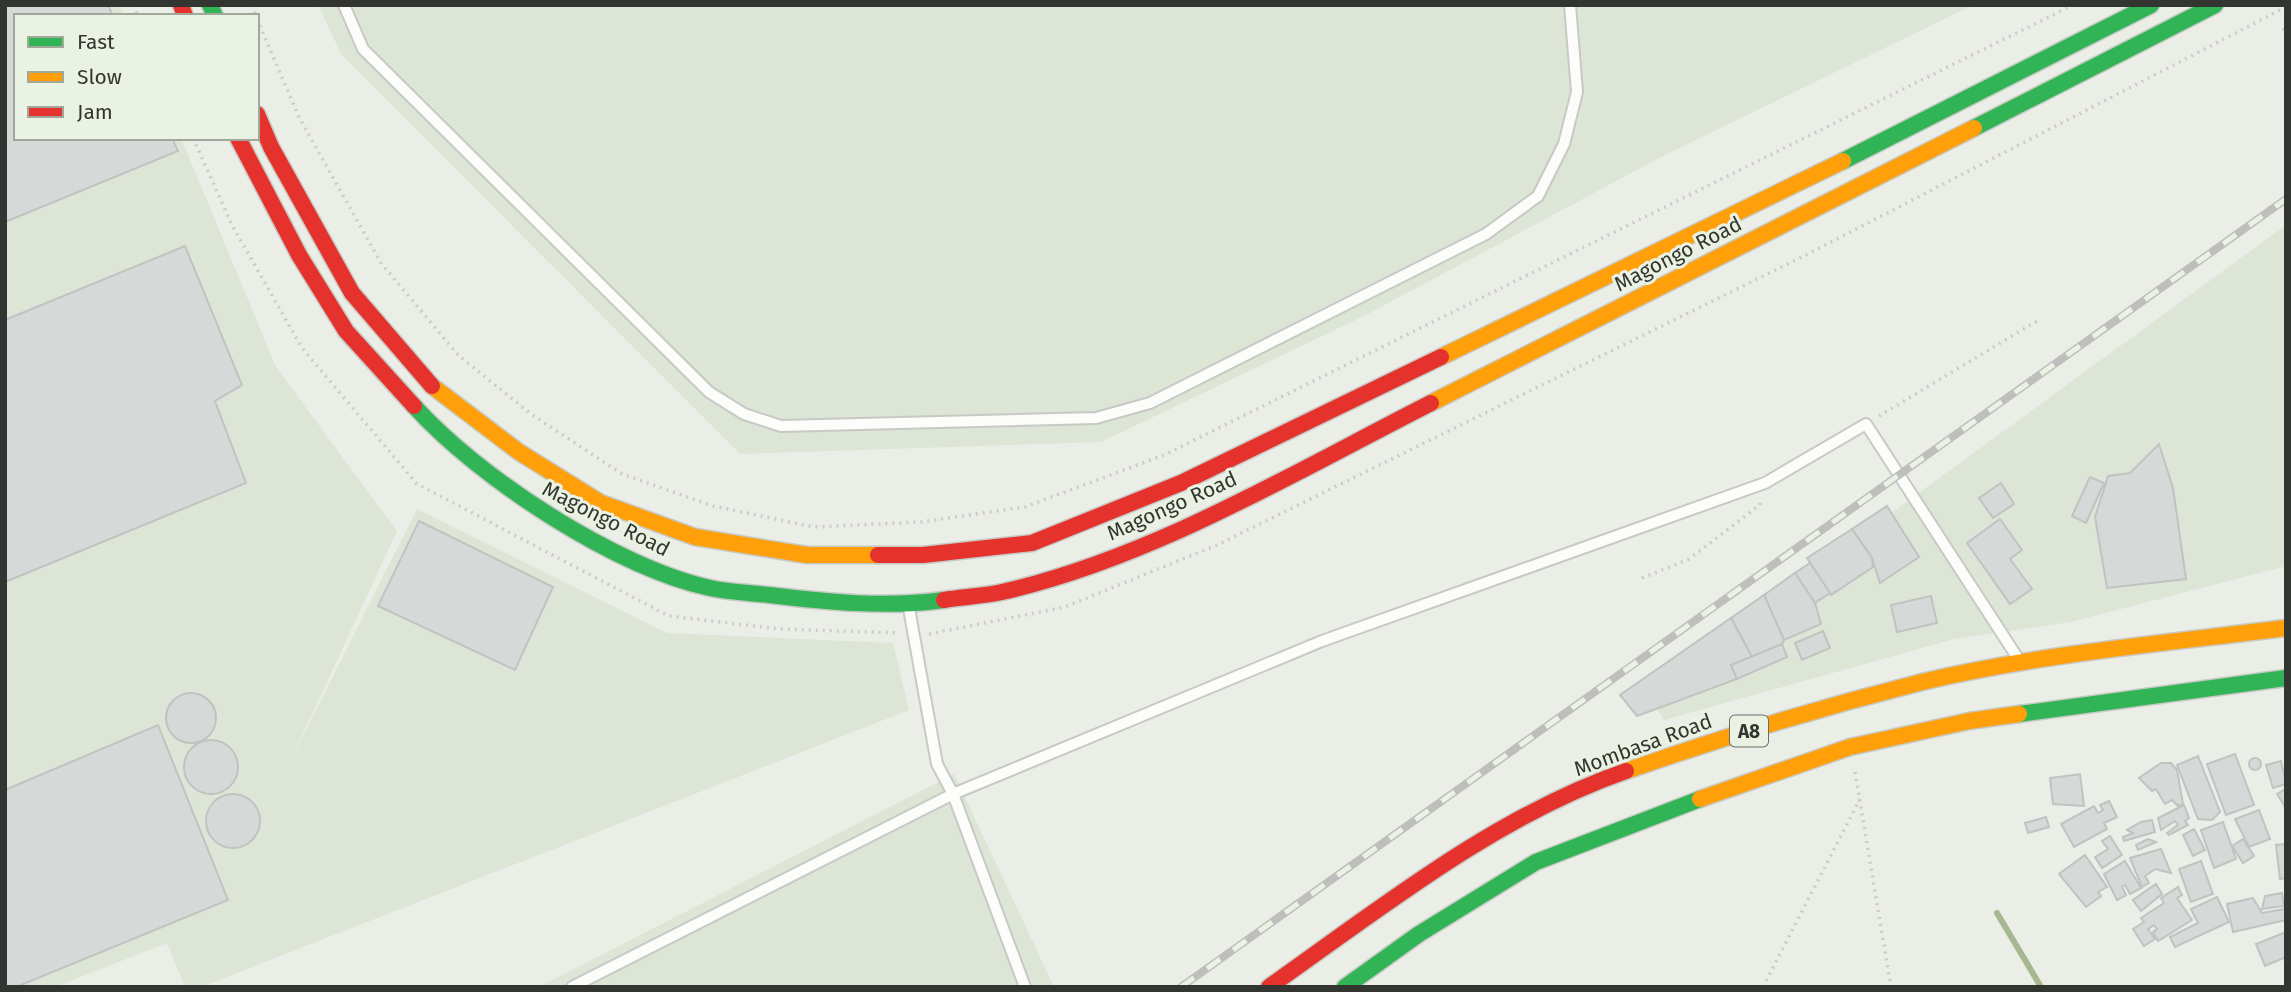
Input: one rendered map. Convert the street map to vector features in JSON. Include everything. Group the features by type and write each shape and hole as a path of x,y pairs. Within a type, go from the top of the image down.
{"main road":[{"name":"Magongo Road","path":"239,140 299,255 346,331 438,433 522,499 639,564 710,588 847,604 908,603 1002,592 1091,565 1190,502 1847,159 2151,5"},
{"name":"Magongo Road","path":"259,119 271,147 352,293 428,383 519,452 601,503 695,537 794,553 923,555 1032,543 1190,502 2216,5"},
{"name":"Mombasa Road","path":"1269,987 1376,911 1485,840 1585,785 1696,746 1924,681 2021,663 2286,628"},
{"name":"A8","path":"1345,987 1419,934 1536,862 1691,802 1850,747 1969,721 2286,678"}],"lane":[{"path":"344,5 363,49 709,392 744,414 781,426 1096,418 1150,403 1486,234 1538,196 1564,144 1577,92 1570,5"},
{"path":"572,987 953,794 1322,641 1765,483 1866,424 2021,663"},
{"path":"908,603 937,764 953,794 1026,987"}],"path":[{"path":"259,22 299,117 381,263 458,355 531,414 622,474 713,506 814,527 921,522 1025,507 1164,456 2073,5"},
{"path":"2286,24 2282,26 2286,33"},
{"path":"1866,424 2038,321"},
{"path":"1642,578 1689,559 1750,513 1760,505 1765,483"},
{"path":"1850,747 1861,797 1891,987"},
{"path":"1763,987 1861,797"}],"shaded area":[{"path":"5,5 119,5 123,14 14,14 14,140 182,140 276,367 397,531 288,766 417,509 667,633 893,643 909,710 201,987 185,987 167,943 55,987 5,987"},
{"path":"318,5 1973,5 1663,156 1364,316 1101,442 740,454 341,54"},
{"path":"2286,225 2286,566 2071,622 1954,639 1664,720 1646,692"},
{"path":"954,774 1054,987 539,987"}],"building":[{"path":"5,5 108,5 112,14 14,14 14,140 173,140 178,151 5,222"},
{"path":"185,246 242,385 215,401 246,483 5,582 5,320"},
{"path":"2159,444 2173,488 2186,579 2107,588 2095,517 2108,476 2130,473"},
{"path":"2090,477 2104,483 2086,523 2072,516"},
{"path":"2001,483 2014,504 1993,518 1979,498"},
{"path":"1887,506 1919,557 1880,583 1872,558 1852,529"},
{"path":"2000,519 2022,550 2010,559 2032,589 2010,604 1967,543"},
{"path":"419,521 553,587 515,670 378,606"},
{"path":"1852,529 1872,558 1873,567 1831,595 1807,558"},
{"path":"1810,563 1830,593 1815,603 1795,573"},
{"path":"1795,573 1815,603 1821,624 1784,640 1764,595"},
{"path":"1764,595 1784,640 1782,644 1752,657 1731,618"},
{"path":"1931,596 1937,623 1897,632 1891,605"},
{"path":"1731,618 1752,657 1731,665 1737,679 1637,716 1620,695"},
{"path":"1823,631 1830,648 1802,660 1795,643"},
{"path":"1782,644 1787,657 1737,679 1731,665"},
{"path":"191,693 209,700 216,718 209,736 191,743 173,736 166,718 173,700"},
{"path":"158,725 228,900 16,987 5,987 5,790"},
{"path":"211,740 230,748 238,767 230,786 211,794 192,786 184,767 192,748"},
{"path":"2235,754 2254,805 2226,815 2207,764"},
{"path":"2198,756 2220,812 2212,820 2198,819 2177,765"},
{"path":"2255,758 2261,764 2255,770 2249,764"},
{"path":"2281,761 2286,784 2273,788 2266,765"},
{"path":"2161,763 2171,763 2177,770 2183,804 2178,806 2172,800 2165,804 2156,789 2152,791 2139,778"},
{"path":"2080,774 2084,806 2053,804 2050,778"},
{"path":"2286,789 2286,808 2277,794"},
{"path":"233,794 252,802 260,821 252,840 233,848 214,840 206,821 214,802"},
{"path":"2109,801 2117,817 2104,823 2107,829 2074,847 2061,824 2094,806 2098,813 2103,810 2100,805"},
{"path":"2184,805 2189,818 2185,821 2188,825 2169,835 2167,833 2178,825 2175,821 2161,830 2158,818"},
{"path":"2259,810 2270,839 2249,847 2235,819"},
{"path":"2046,817 2049,827 2028,833 2025,823"},
{"path":"2152,820 2155,832 2124,841 2123,837 2133,833 2127,830 2141,822"},
{"path":"2223,822 2236,859 2214,868 2201,830"},
{"path":"2194,829 2205,850 2193,856 2183,835"},
{"path":"2110,836 2122,855 2102,868 2095,857 2108,849 2102,841"},
{"path":"2148,839 2156,842 2138,850 2136,845"},
{"path":"2243,839 2254,856 2243,863 2232,846"},
{"path":"2286,844 2286,878 2280,879 2276,845"},
{"path":"2161,849 2171,873 2155,869 2145,876 2149,883 2142,887 2130,858"},
{"path":"2085,855 2107,887 2098,892 2101,896 2086,907 2059,874"},
{"path":"2125,861 2141,888 2130,894 2125,885 2122,887 2126,895 2117,900 2104,874"},
{"path":"2201,861 2213,894 2191,902 2179,869"},
{"path":"2156,884 2162,894 2141,911 2133,900"},
{"path":"2178,887 2182,895 2177,898 2192,920 2158,941 2153,932 2157,929 2154,925 2148,929 2155,939 2144,946 2133,929 2144,922 2141,918 2164,903 2161,898"},
{"path":"2282,893 2284,906 2262,909 2265,896"},
{"path":"2217,897 2229,922 2175,947 2170,937 2198,923 2191,909"},
{"path":"2253,898 2262,913 2285,909 2286,920 2233,932 2227,904"},
{"path":"2286,932 2286,957 2265,966 2256,944"}],"waterway":[{"path":"1997,913 2041,987"}],"railway":[{"path":"1181,987 2286,199"}],"traffic: fast":[{"path":"210,5 214,14"},
{"path":"1843,161 2151,5"},
{"path":"1974,128 2215,5"},
{"path":"414,406 441,434 511,490 592,540 673,577 710,588 835,602 900,604 944,600"},
{"path":"2019,714 2286,678"},
{"path":"1345,987 1419,934 1536,862 1700,799"}],"traffic: slow":[{"path":"1431,403 1974,128"},
{"path":"1441,357 1843,161"},
{"path":"432,386 519,452 601,503 695,537 807,555 878,555"},
{"path":"1626,771 1810,712 1966,672 2103,650 2286,628"},
{"path":"1700,799 1850,747 1969,721 2019,714"}],"traffic: jam":[{"path":"181,5 184,14"},
{"path":"259,119 271,147 352,293 432,386"},
{"path":"239,140 299,255 346,331 414,406"},
{"path":"878,555 923,555 1032,543 1181,483 1441,357"},
{"path":"944,600 1002,592 1113,558 1222,511 1431,403"},
{"path":"1269,987 1397,896 1485,838 1578,790 1626,771"}]}
